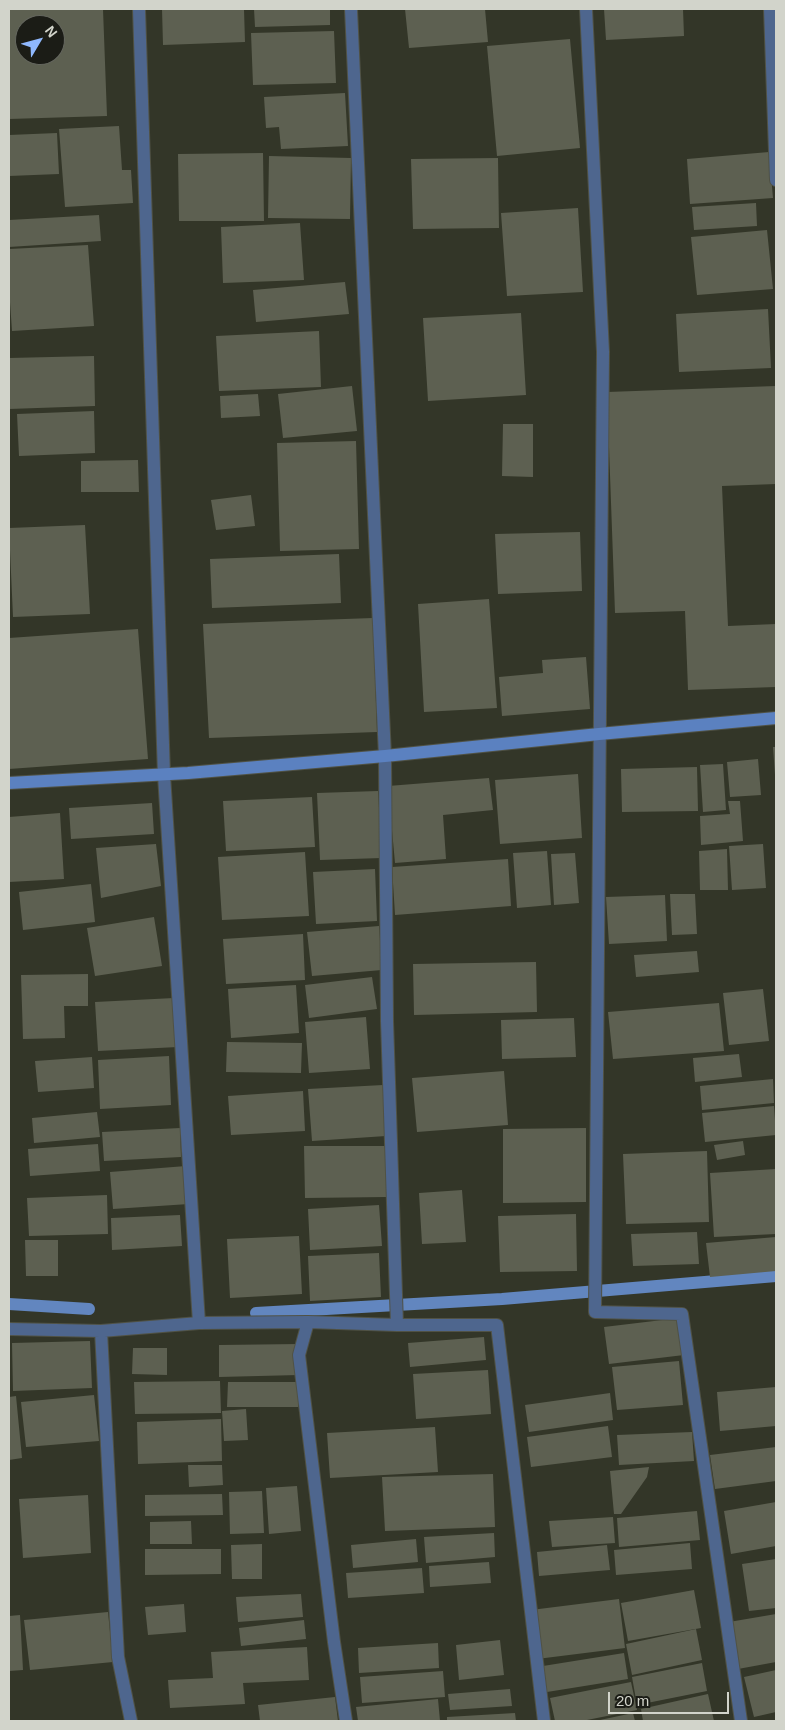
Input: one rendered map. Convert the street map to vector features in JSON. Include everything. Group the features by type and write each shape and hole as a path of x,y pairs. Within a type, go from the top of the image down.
{"street":[{"path":"139,9 164,775 199,1323"},
{"path":"351,9 385,756 387,1021 397,1325"},
{"path":"586,9 603,352 595,1312 682,1314 740,1721"},
{"path":"770,9 776,180"},
{"path":"9,783 164,775 385,756 776,718"},
{"path":"308,1322 299,1355 334,1642 346,1721"},
{"path":"9,1329 101,1331 199,1323 308,1322 397,1325 497,1325 544,1721"},
{"path":"101,1331 118,1657 131,1721"}],"building":[{"path":"9,9 103,9 107,116 9,119"},
{"path":"162,9 244,9 245,42 163,45"},
{"path":"254,9 330,9 330,25 255,27"},
{"path":"405,9 485,9 488,42 409,48"},
{"path":"604,9 683,9 684,36 606,40"},
{"path":"334,31 336,83 253,85 251,33"},
{"path":"570,39 580,148 497,156 487,46"},
{"path":"345,93 348,146 281,149 279,127 266,128 264,97"},
{"path":"119,126 122,170 131,170 133,203 65,207 59,129"},
{"path":"57,133 59,174 9,176 9,135"},
{"path":"769,152 773,198 690,204 687,159"},
{"path":"263,153 264,221 179,221 178,154"},
{"path":"269,156 351,158 350,219 268,218"},
{"path":"498,158 499,228 413,229 411,159"},
{"path":"756,203 757,226 694,230 692,207"},
{"path":"578,208 583,292 507,296 501,213"},
{"path":"99,215 101,241 9,247 9,220"},
{"path":"300,223 304,280 223,283 221,227"},
{"path":"767,230 773,289 697,295 691,237"},
{"path":"88,245 94,326 12,331 9,249"},
{"path":"345,282 349,314 256,322 253,290"},
{"path":"768,309 771,368 679,372 676,314"},
{"path":"521,313 526,395 428,401 423,318"},
{"path":"319,331 321,387 219,391 216,336"},
{"path":"94,356 95,406 9,409 9,358"},
{"path":"352,386 357,431 283,438 278,394"},
{"path":"776,386 776,484 722,486 728,626 776,624 776,687 688,690 685,611 615,613 607,392"},
{"path":"258,394 260,416 221,418 220,396"},
{"path":"94,411 95,453 19,456 17,414"},
{"path":"503,424 533,424 533,477 502,476"},
{"path":"356,441 359,549 280,551 277,443"},
{"path":"138,460 139,492 81,492 81,461"},
{"path":"251,495 255,526 216,530 211,500"},
{"path":"85,525 90,614 13,617 9,528"},
{"path":"580,532 582,591 498,594 495,534"},
{"path":"339,554 341,603 212,608 210,559"},
{"path":"489,599 497,708 424,712 418,604"},
{"path":"373,618 377,732 209,738 203,624"},
{"path":"138,629 148,759 9,769 9,638"},
{"path":"586,657 590,709 502,716 499,677 543,673 542,660"},
{"path":"773,747 776,747 776,775 775,775"},
{"path":"758,759 761,795 730,797 727,762"},
{"path":"723,764 726,810 703,812 700,765"},
{"path":"697,767 698,811 622,812 621,769"},
{"path":"578,774 582,838 500,844 495,780"},
{"path":"489,778 493,810 443,815 446,859 395,863 388,786"},
{"path":"378,791 382,858 320,860 317,793"},
{"path":"312,797 315,847 226,851 223,801"},
{"path":"728,801 740,801 743,841 701,845 700,816 730,814"},
{"path":"152,803 154,834 71,839 69,808"},
{"path":"60,813 64,879 9,882 9,817"},
{"path":"156,844 161,886 101,898 96,848"},
{"path":"763,844 766,888 732,890 729,846"},
{"path":"727,849 728,890 700,890 699,851"},
{"path":"547,851 551,905 517,908 513,853"},
{"path":"305,852 309,916 222,920 218,857"},
{"path":"575,853 579,903 554,905 551,854"},
{"path":"508,859 511,906 395,915 392,867"},
{"path":"375,869 377,921 316,924 313,872"},
{"path":"91,884 95,922 23,930 19,892"},
{"path":"670,894 695,894 697,934 672,935"},
{"path":"665,895 667,941 609,944 606,897"},
{"path":"154,917 162,966 95,976 87,928"},
{"path":"379,926 382,970 312,976 307,932"},
{"path":"303,934 305,980 226,984 223,939"},
{"path":"697,951 699,972 636,977 634,955"},
{"path":"536,962 537,1012 414,1015 413,964"},
{"path":"88,974 88,1006 64,1006 65,1038 23,1039 21,975"},
{"path":"372,977 377,1009 309,1018 305,985"},
{"path":"296,985 299,1033 231,1038 228,989"},
{"path":"763,989 769,1041 729,1045 723,993"},
{"path":"174,998 178,1047 98,1051 95,1002"},
{"path":"719,1003 724,1051 613,1059 608,1012"},
{"path":"366,1017 370,1069 309,1073 305,1022"},
{"path":"574,1018 576,1057 502,1059 501,1020"},
{"path":"227,1042 302,1043 301,1073 226,1072"},
{"path":"739,1054 742,1077 695,1082 693,1058"},
{"path":"169,1056 171,1105 100,1109 98,1060"},
{"path":"92,1057 94,1088 38,1092 35,1061"},
{"path":"504,1071 508,1125 417,1132 412,1078"},
{"path":"773,1079 774,1103 702,1110 700,1086"},
{"path":"383,1085 386,1136 312,1141 308,1089"},
{"path":"303,1091 305,1131 231,1135 228,1096"},
{"path":"774,1106 776,1135 705,1142 702,1113"},
{"path":"97,1112 100,1137 34,1143 32,1118"},
{"path":"180,1128 181,1157 104,1161 102,1132"},
{"path":"586,1128 586,1202 503,1203 503,1129"},
{"path":"743,1141 745,1155 717,1160 714,1145"},
{"path":"98,1144 100,1171 30,1176 28,1149"},
{"path":"304,1146 387,1146 387,1197 305,1198"},
{"path":"707,1151 709,1222 626,1224 623,1154"},
{"path":"186,1166 189,1204 113,1209 110,1172"},
{"path":"776,1169 776,1234 714,1237 710,1173"},
{"path":"462,1190 466,1242 422,1244 419,1193"},
{"path":"107,1195 108,1234 29,1236 27,1198"},
{"path":"379,1205 382,1246 310,1250 308,1209"},
{"path":"576,1214 577,1271 500,1272 498,1216"},
{"path":"180,1215 182,1246 112,1250 111,1218"},
{"path":"697,1232 699,1264 633,1266 631,1234"},
{"path":"299,1236 302,1294 230,1298 227,1239"},
{"path":"776,1237 776,1271 710,1277 706,1243"},
{"path":"25,1240 58,1240 58,1276 26,1276"},
{"path":"379,1253 381,1297 310,1301 308,1256"},
{"path":"679,1318 684,1355 609,1364 604,1327"},
{"path":"484,1337 486,1360 410,1367 408,1343"},
{"path":"90,1341 92,1388 13,1391 12,1343"},
{"path":"299,1344 299,1375 219,1377 219,1345"},
{"path":"133,1348 167,1348 167,1375 132,1374"},
{"path":"679,1361 683,1405 617,1410 612,1367"},
{"path":"488,1370 491,1414 416,1419 413,1374"},
{"path":"220,1381 221,1413 135,1414 134,1382"},
{"path":"228,1382 298,1382 298,1407 227,1407"},
{"path":"776,1387 776,1426 720,1431 717,1392"},
{"path":"610,1393 613,1420 529,1432 525,1405"},
{"path":"94,1395 99,1441 26,1447 21,1402"},
{"path":"16,1396 22,1458 9,1460 9,1397"},
{"path":"246,1409 248,1440 224,1441 222,1411"},
{"path":"221,1419 222,1461 138,1464 137,1422"},
{"path":"608,1426 612,1457 531,1467 527,1437"},
{"path":"435,1427 438,1472 330,1478 327,1433"},
{"path":"692,1432 694,1461 619,1465 617,1435"},
{"path":"776,1447 776,1481 715,1489 710,1455"},
{"path":"188,1465 222,1465 223,1485 189,1487"},
{"path":"649,1467 647,1477 621,1514 614,1514 610,1471"},
{"path":"493,1474 495,1527 385,1531 382,1477"},
{"path":"297,1486 301,1531 269,1534 266,1488"},
{"path":"262,1491 264,1533 230,1534 229,1492"},
{"path":"222,1494 223,1515 145,1516 145,1495"},
{"path":"88,1495 91,1553 23,1558 19,1499"},
{"path":"776,1502 776,1546 731,1554 724,1511"},
{"path":"697,1511 700,1540 619,1547 617,1518"},
{"path":"613,1517 615,1543 552,1547 549,1521"},
{"path":"191,1521 192,1544 150,1544 150,1522"},
{"path":"494,1533 495,1557 426,1563 424,1537"},
{"path":"416,1539 418,1562 353,1568 351,1545"},
{"path":"690,1543 692,1569 616,1575 614,1550"},
{"path":"262,1544 262,1579 232,1579 231,1545"},
{"path":"607,1545 610,1570 539,1576 537,1552"},
{"path":"145,1549 221,1549 221,1574 145,1575"},
{"path":"776,1559 776,1608 749,1611 742,1564"},
{"path":"489,1562 491,1583 430,1587 429,1566"},
{"path":"422,1568 424,1593 348,1598 346,1573"},
{"path":"694,1590 701,1628 628,1641 621,1603"},
{"path":"301,1594 303,1617 238,1622 236,1597"},
{"path":"619,1599 625,1648 537,1659 531,1610"},
{"path":"184,1604 186,1632 148,1635 145,1607"},
{"path":"108,1612 113,1662 30,1670 24,1620"},
{"path":"776,1614 776,1662 738,1669 729,1622"},
{"path":"20,1615 23,1670 9,1671 9,1616"},
{"path":"304,1620 306,1639 241,1646 239,1628"},
{"path":"696,1629 702,1660 632,1675 626,1644"},
{"path":"500,1640 504,1675 459,1680 456,1645"},
{"path":"438,1643 439,1668 359,1673 358,1648"},
{"path":"307,1647 309,1680 243,1683 245,1704 170,1708 168,1680 213,1678 211,1652"},
{"path":"624,1653 628,1679 547,1692 543,1666"},
{"path":"702,1663 707,1691 637,1705 632,1677"},
{"path":"776,1670 776,1712 754,1717 744,1677"},
{"path":"443,1671 445,1697 362,1703 360,1677"},
{"path":"631,1682 637,1710 582,1721 555,1721 550,1698"},
{"path":"510,1689 512,1706 450,1710 448,1694"},
{"path":"708,1694 714,1721 643,1721 641,1709"},
{"path":"335,1697 338,1721 260,1721 258,1705"},
{"path":"438,1699 440,1721 358,1721 356,1707"},
{"path":"515,1713 516,1721 447,1721 447,1717"},
{"path":"633,1713 635,1721 600,1721 600,1720"}],"waterway":[{"path":"256,1313 502,1299 776,1276"},
{"path":"9,1304 89,1309"}]}
